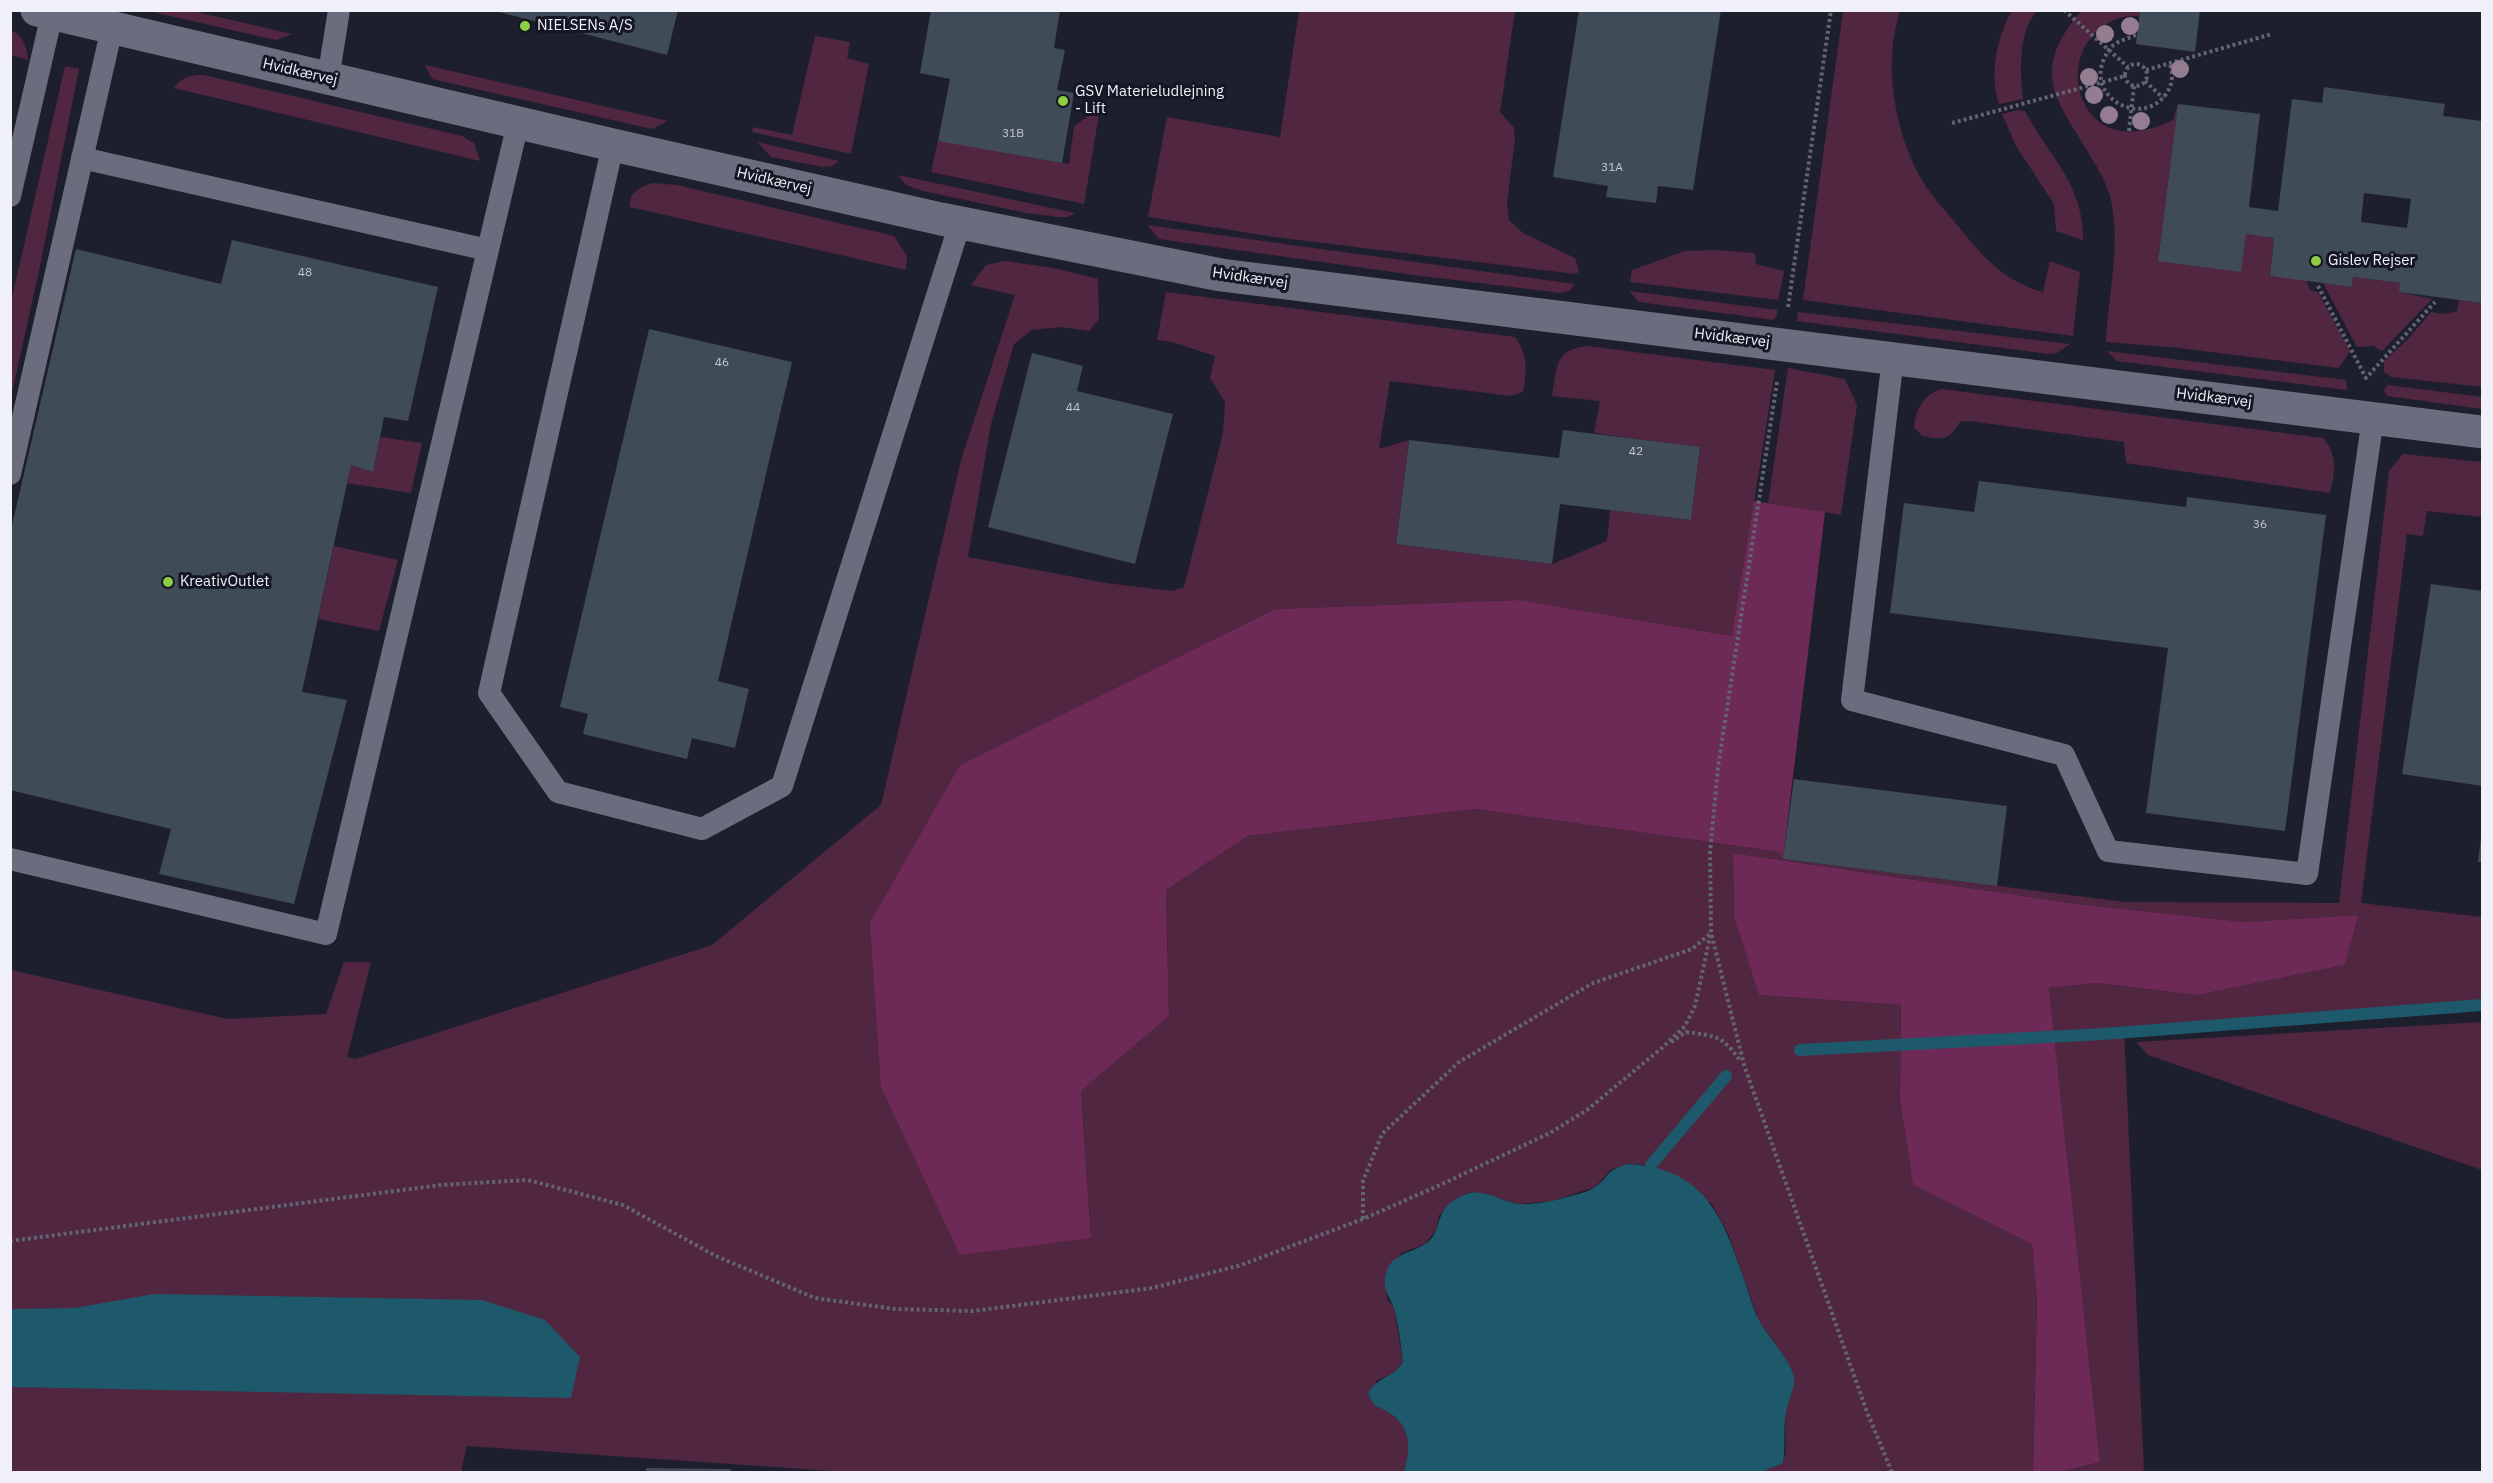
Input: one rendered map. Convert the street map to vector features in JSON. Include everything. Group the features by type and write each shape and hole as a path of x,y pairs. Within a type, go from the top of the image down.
{"street":[{"name":"Hvidkærvej","path":"45,12 613,145 960,223 1221,275 2482,432"}],"lane":[{"path":"328,79 339,10"},
{"path":"10,196 45,12"},
{"path":"10,474 112,28"},
{"path":"10,859 326,934 518,123"},
{"path":"613,145 489,693 558,792 702,829 782,786 960,223"},
{"path":"82,158 488,250"},
{"path":"1893,358 1852,700 2064,755 2108,851 2307,874 2373,418"}],"path":[{"path":"10,1241 441,1185 528,1180 623,1205 716,1256 815,1298 895,1309 973,1311 1152,1288 1241,1265 1363,1219 1440,1185 1551,1132 1587,1110 1663,1047 1684,1026 1695,1006 1711,932 1710,852 1718,767 1783,344 1830,10"},
{"path":"2064,10 2128,67"},
{"path":"2146,70 2272,34"},
{"path":"2136,35 2108,49 2101,68 2101,82 2111,100 2132,108 2150,107 2163,98 2172,79 2170,64"},
{"path":"2128,67 2139,64 2146,70"},
{"path":"2128,67 2125,76 2128,83 2134,86"},
{"path":"2145,81 2146,70"},
{"path":"1952,123 2125,76"},
{"path":"2145,81 2163,98"},
{"path":"2134,86 2145,81"},
{"path":"2129,130 2134,86"},
{"path":"2318,286 2366,378 2435,302"},
{"path":"1711,932 1744,1065 1867,1412 1892,1473"},
{"path":"1363,1219 1363,1181 1382,1134 1459,1062 1593,983 1692,949 1711,932"},
{"path":"1663,1047 1686,1032 1712,1036 1729,1044 1744,1065"}],"shaded area":[{"path":"148,11 193,11 292,34 276,40"},
{"path":"1299,11 1515,11 1500,112 1514,128 1515,139 1507,203 1509,220 1523,233 1575,258 1579,272 1575,274 1275,237 1148,217 1167,117 1280,137"},
{"path":"1843,11 1900,11 1892,52 1894,95 1903,136 1919,175 1933,196 1976,248 1996,267 2017,282 2043,292 2050,261 2080,272 2073,336 1803,300"},
{"path":"2012,11 2037,11 2026,30 2023,41 2021,77 2023,99 1999,104 1995,81 1996,56 2002,32"},
{"path":"2081,11 2140,11 2139,16 2119,18 2101,28 2090,39 2083,52 2078,81 2087,109 2097,120 2117,130 2142,130 2173,120 2178,104 2158,261 2246,234 2274,238 2270,276 2306,280 2310,290 2318,292 2350,351 2339,368 2179,348 2106,342 2115,236 2111,200 2099,171 2060,105 2054,88 2052,72 2055,54 2064,34"},
{"path":"11,30 24,42 28,60 11,55"},
{"path":"815,36 850,42 847,58 869,64 851,154 752,132 753,127 792,135"},
{"path":"425,65 668,121 652,129 432,79"},
{"path":"65,66 79,69 39,271 11,397 11,302"},
{"path":"204,75 462,136 474,143 480,161 174,88 187,77"},
{"path":"1100,108 1084,204 931,172 938,140 1069,164 1074,126"},
{"path":"2018,110 2025,111 2071,187 2082,220 2083,240 2056,231 2054,204 2016,146 2002,114"},
{"path":"757,142 839,161 832,166 823,167 771,157"},
{"path":"898,175 1075,213 1068,217 1058,217 1026,213 923,191 906,185"},
{"path":"652,183 677,185 894,236 907,256 906,270 630,207 633,194"},
{"path":"1147,225 1575,284 1569,291 1561,293 1414,275 1159,239"},
{"path":"1718,250 1755,253 1756,264 1784,271 1778,300 1630,282 1632,270 1685,251"},
{"path":"1004,261 1054,268 1098,279 1099,319 1089,331 1060,327 1032,330 1014,344 991,424 968,557 1106,583 1172,591 1184,587 1223,433 1225,402 1210,378 1215,356 1172,342 1157,340 1166,292 1515,337 1522,350 1525,363 1523,392 1511,396 1390,381 1379,449 1409,440 1396,544 1552,564 1607,541 1610,510 1691,520 1700,448 1594,433 1600,401 1552,396 1557,369 1563,356 1576,348 1587,346 1775,370 1733,636 1520,600 1275,609 960,765 1091,1238 1081,1091 1169,1016 1166,890 1248,836 1475,809 1780,852 1784,859 2125,902 2339,903 2389,471 2403,454 2482,462 2482,517 2427,511 2423,536 2407,534 2361,903 2482,917 2482,1004 2124,1029 2144,1472 2058,1472 2100,1462 2049,988 2097,983 2197,995 2345,965 2357,915 2245,922 2077,904 1733,853 1734,918 1759,995 1901,1005 1900,1100 1913,1185 2032,1244 2037,1301 2033,1472 1762,1472 1783,1463 1786,1451 1785,1413 1792,1391 1782,1354 1759,1321 1729,1236 1712,1204 1651,1165 1628,1164 1612,1169 1595,1187 1552,1201 1519,1204 1475,1192 1466,1193 1439,1215 1436,1230 1425,1244 1401,1253 1386,1273 1387,1299 1394,1308 1403,1362 1395,1372 1376,1381 1375,1406 1395,1417 1406,1432 1408,1450 1404,1472 848,1472 467,1446 461,1472 11,1472 11,970 228,1019 326,1014 344,962 371,962 347,1057 355,1059 712,945 881,805 961,460 1015,295 971,285 986,265"},
{"path":"2353,277 2400,283 2400,292 2432,299 2382,351 2373,346 2357,347 2323,283 2352,287"},
{"path":"1629,291 1777,310 1777,315 1774,320 1639,302"},
{"path":"2459,300 2482,303 2482,387 2391,377 2384,372 2384,361 2408,339 2431,312 2444,314 2457,311"},
{"path":"1798,312 2070,344 2057,353 2049,354 1797,321"},
{"path":"2107,351 2346,380 2347,390 2117,361"},
{"path":"1788,368 1845,379 1857,405 1841,515 1768,503"},
{"path":"2388,385 2482,397 2482,409 2387,396 2384,390"},
{"path":"1941,389 2323,438 2331,451 2334,464 2330,493 2126,463 2124,442 1969,421 1960,422 1952,433 1944,438 1922,436 1914,427 1918,409 1925,399"},
{"path":"380,437 422,443 411,493 347,483 351,465 373,472"},
{"path":"1754,501 1825,512 1783,859 1780,852 1475,809 1248,836 1166,890 1169,1016 1081,1091 1091,1238 960,1255 881,1087 870,923 960,765 1275,609 1520,600 1732,636"},
{"path":"334,546 398,560 379,631 318,619"},
{"path":"1733,853 2077,904 2245,922 2358,915 2345,965 2197,995 2097,983 2049,988 2100,1462 2058,1472 2033,1472 2037,1301 2032,1244 1913,1185 1900,1100 1901,1005 1759,995 1734,918"},
{"path":"2482,1022 2482,1170 2148,1055 2136,1042"}],"water":[{"path":"1628,1164 1654,1167 1675,1175 1692,1185 1718,1216 1736,1256 1753,1307 1764,1328 1789,1364 1794,1377 1785,1418 1783,1463 1762,1472 1404,1472 1408,1450 1406,1432 1395,1417 1375,1406 1368,1394 1371,1388 1400,1367 1403,1362 1394,1307 1385,1284 1389,1266 1397,1258 1431,1239 1447,1206 1466,1194 1479,1192 1519,1204 1547,1202 1590,1190 1611,1171"},
{"path":"154,1294 482,1300 545,1320 580,1357 571,1398 11,1387 11,1309 75,1308"}],"building":[{"path":"491,10 678,10 667,55"},
{"path":"931,10 1060,10 1054,48 1065,50 1057,90 1074,93 1062,163 938,141 950,79 920,73"},
{"path":"1579,10 1721,10 1693,190 1658,186 1656,203 1606,197 1608,186 1553,177"},
{"path":"2140,10 2200,10 2195,52 2136,44"},
{"path":"2324,87 2445,104 2443,116 2482,121 2482,303 2399,292 2400,283 2353,277 2352,287 2270,276 2274,238 2246,234 2241,272 2158,261 2178,104 2260,114 2249,207 2278,211 2292,99 2322,103","holes":["2364,193 2411,199 2407,228 2361,222"]},
{"name":"KreativOutlet","path":"232,240 438,287 408,421 384,417 373,472 351,465 302,692 347,700 294,904 159,874 171,829 10,790 10,534 76,249 221,284"},
{"path":"649,329 792,362 718,681 749,689 735,748 692,738 687,759 583,734 588,714 560,707"},
{"path":"1032,353 1083,366 1077,391 1173,414 1135,564 988,527"},
{"path":"1563,430 1700,447 1691,520 1560,504 1552,564 1396,544 1409,440 1559,458"},
{"path":"1979,481 2186,507 2187,497 2326,515 2285,831 2146,813 2168,648 1890,613 1904,503 1974,512"},
{"path":"2431,584 2482,591 2482,786 2402,774"},
{"path":"1794,779 2007,806 1997,886 1783,859"},
{"path":"2481,837 2482,862 2478,862"},
{"path":"646,1468 731,1469 731,1472 646,1472"}],"waterway":[{"path":"1800,1050 2103,1034 2482,1005"},
{"path":"1651,1165 1726,1076"}],"place":[{"name":"NIELSENs A/S","path":"525,26"},
{"name":"GSV Materieludlejning - Lift","path":"1063,101"},
{"name":"Gislev Rejser","path":"2316,261"},
{"name":"KreativOutlet","path":"168,582"}]}
